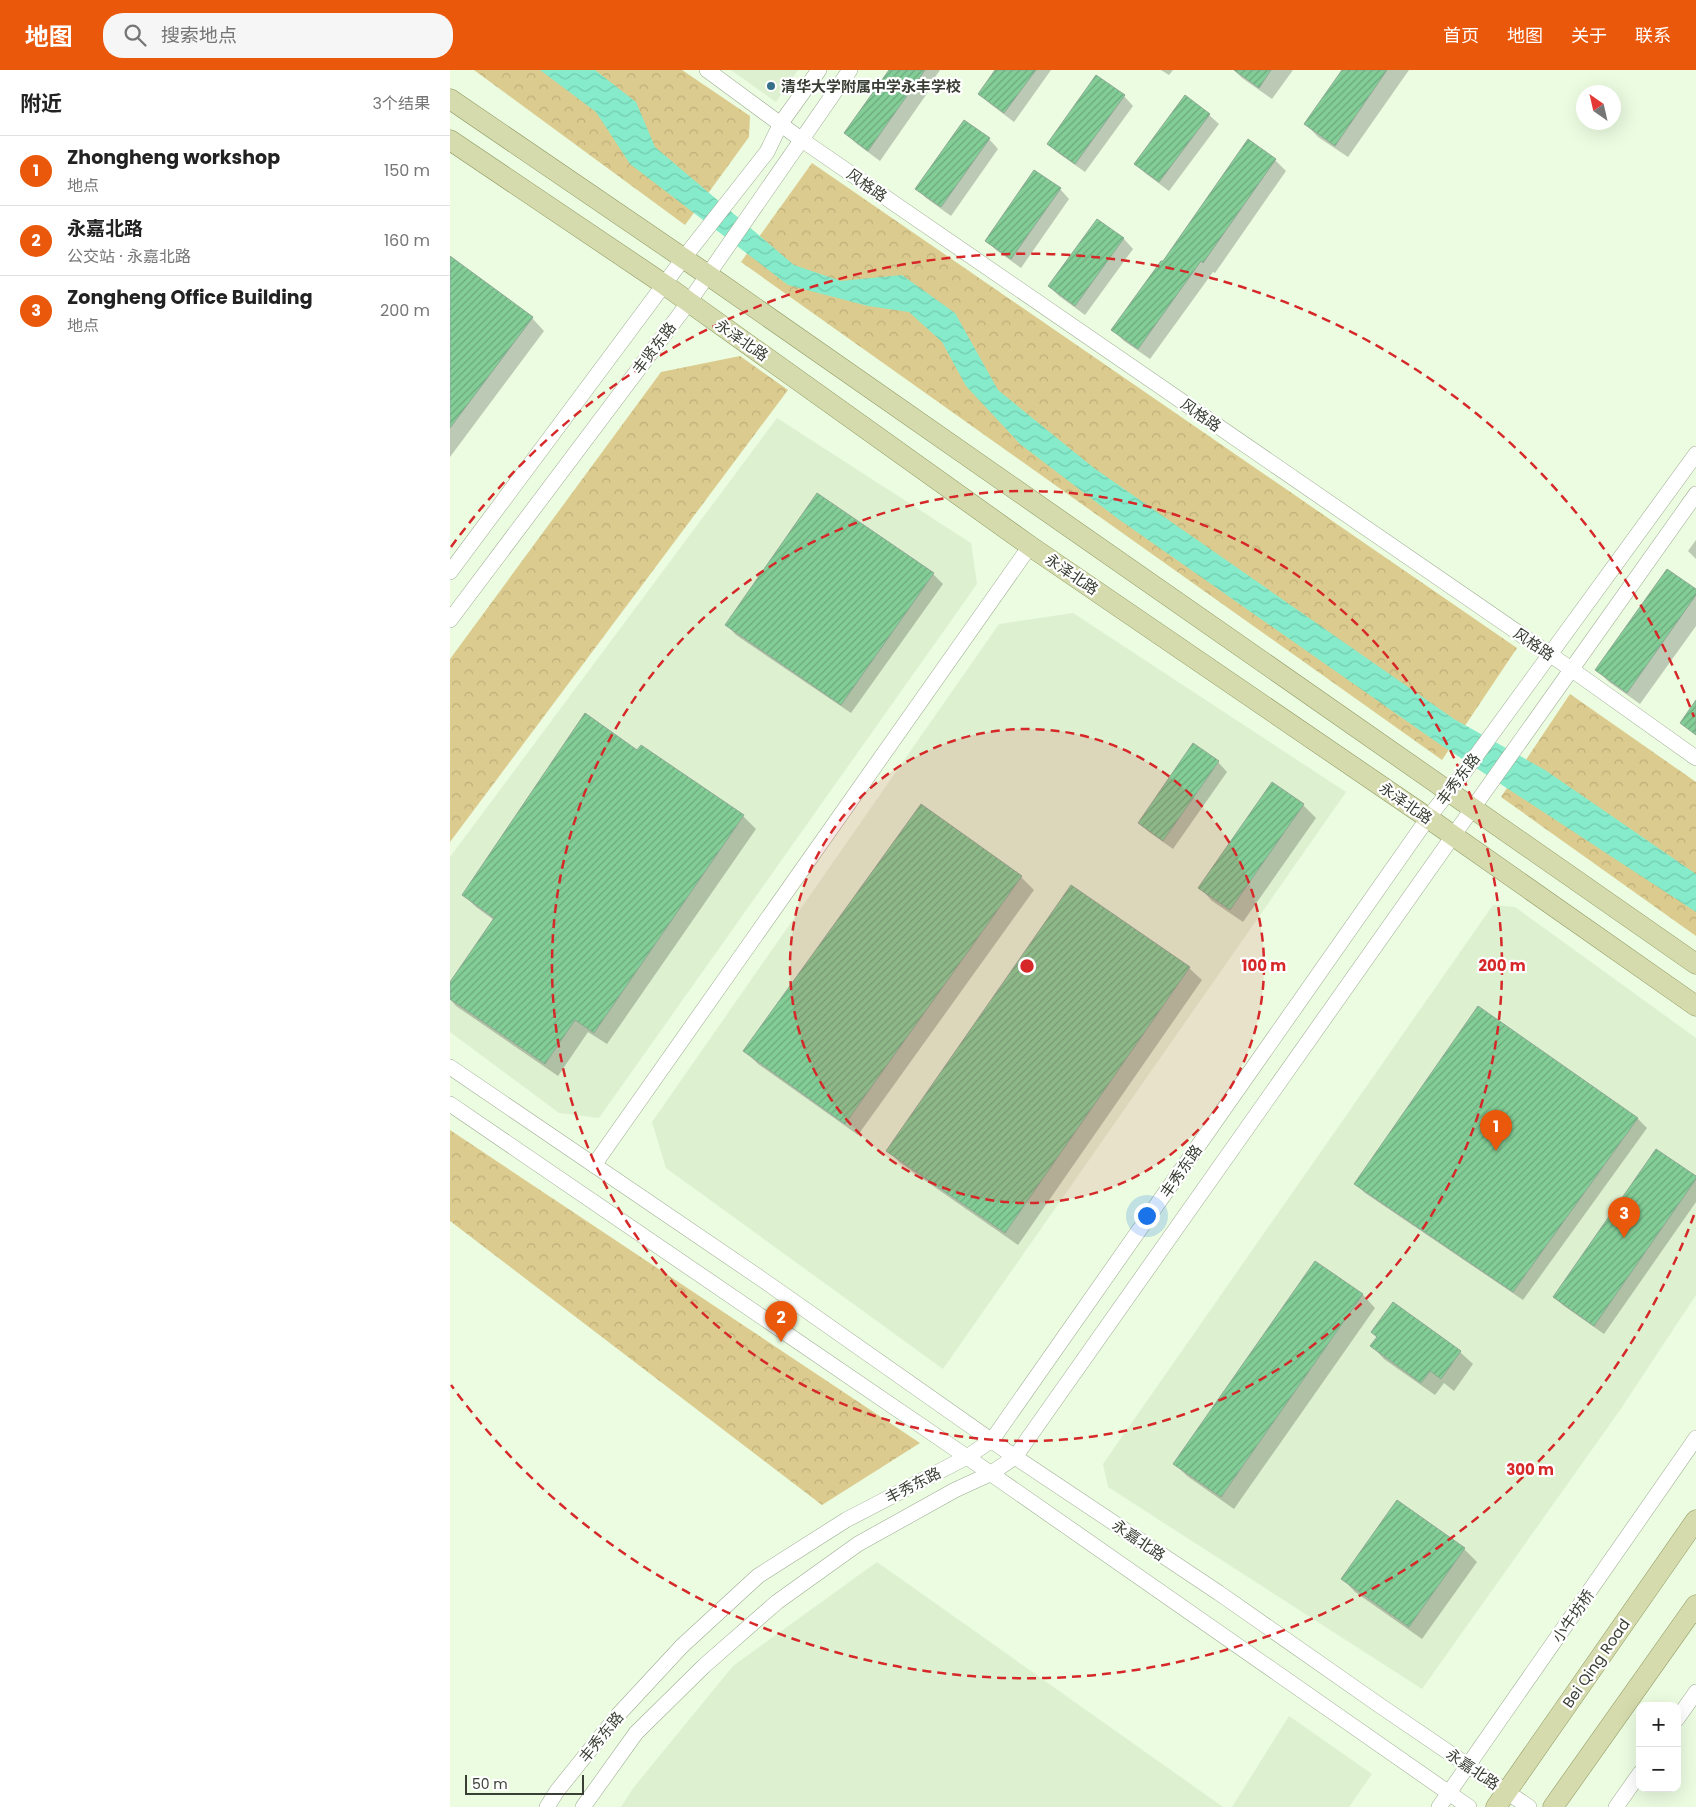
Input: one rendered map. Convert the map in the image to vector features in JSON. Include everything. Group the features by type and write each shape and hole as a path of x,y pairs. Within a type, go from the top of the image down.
{"main road":[{"path":"450,99 708,275 1696,964"},
{"name":"永泽北路","path":"450,140 665,285 1030,546 1428,818 1696,1006"},
{"name":"Bei Qing Road","path":"1501,1800 1696,1520"},
{"path":"1553,1807 1696,1605"}],"street":[{"name":"风格路","path":"707,70 802,140 1696,758"},
{"name":"丰贤东路","path":"450,572 683,259 767,152 781,123 819,70"},
{"name":"丰贤东路","path":"450,620 689,302 850,70"},
{"name":"丰秀东路","path":"547,1807 557,1791 618,1715 682,1646 758,1576 846,1520 967,1458 992,1440 1428,818 1465,771 1696,454"},
{"name":"丰秀东路","path":"583,1807 636,1733 704,1666 777,1602 858,1544 955,1490 990,1474 1015,1458 1696,494"},
{"path":"594,1165 1030,546"},
{"name":"永嘉北路","path":"450,1067 763,1280 1015,1458 1219,1593 1468,1766 1501,1800 1528,1807"},
{"name":"永嘉北路","path":"450,1104 967,1458 1469,1807"},
{"name":"小牛坊桥","path":"1439,1807 1696,1438"},
{"path":"1681,1713 1696,1692"},
{"path":"1616,1807 1636,1779"}],"shaded area":[{"name":"清华大学附属中学永丰学校","path":"731,70 798,70 776,102"},
{"path":"777,418 971,543 977,584 599,1118 559,1113 450,1032 450,857"},
{"path":"1073,613 1346,792 943,1369 666,1168 652,1122 999,624"},
{"path":"1493,905 1515,907 1696,1038 1696,1295 1620,1410 1422,1689 1108,1487 1103,1464"},
{"path":"877,1562 1223,1807 621,1807 634,1787 733,1666"},
{"path":"1289,1716 1372,1774 1349,1807 1232,1807"}],"green space":[{"path":"474,70 682,70 750,116 749,137 685,225"},
{"path":"812,163 1517,648 1442,760 741,262"},
{"path":"740,356 788,390 450,842 450,659 661,372"},
{"path":"1570,694 1696,782 1696,936 1501,797"},
{"path":"450,1130 920,1443 822,1505 450,1221"}],"water":[{"path":"540,70 595,70 636,102 655,147 794,265 841,281 902,275 955,313 998,390 1094,468 1454,719 1545,770 1696,874 1696,912 1438,743 1117,518 1020,444 966,386 942,342 909,312 868,306 788,285 630,164 596,112"}],"building":[{"path":"889,70 925,70 868,151 844,133"},
{"path":"995,70 1036,70 1004,113 978,94"},
{"path":"1234,70 1271,70 1259,88"},
{"path":"1342,70 1387,70 1335,146 1304,124"},
{"path":"1096,75 1125,95 1075,164 1047,144"},
{"path":"1185,95 1210,114 1159,182 1134,164"},
{"path":"964,120 990,138 941,207 915,189"},
{"path":"1248,139 1276,159 1203,263 1201,261 1138,349 1111,330 1161,261 1163,261"},
{"path":"1034,170 1061,188 1011,259 985,241"},
{"path":"1097,219 1124,238 1075,306 1048,286"},
{"path":"450,256 533,317 450,428"},
{"path":"817,493 934,573 841,705 725,625"},
{"path":"1667,569 1696,589 1696,595 1627,693 1595,670"},
{"path":"1696,700 1696,735 1680,723"},
{"path":"585,713 637,750 641,745 744,815 594,1033 575,1020 545,1064 450,999 450,982 494,918 462,895"},
{"path":"1193,743 1219,761 1163,841 1138,823"},
{"path":"1272,782 1304,804 1230,910 1198,888"},
{"path":"921,804 1022,876 845,1124 743,1051"},
{"path":"1071,885 1190,967 1005,1233 886,1151"},
{"path":"1478,1006 1638,1118 1513,1292 1354,1184"},
{"path":"1656,1149 1696,1176 1696,1179 1594,1326 1553,1297"},
{"path":"1315,1261 1363,1294 1221,1497 1173,1464"},
{"path":"1393,1302 1461,1351 1441,1379 1430,1371 1421,1383 1370,1346 1377,1337 1371,1332"},
{"path":"1397,1500 1465,1548 1409,1627 1341,1579"}],"place":[{"name":"清华大学附属中学永丰学校","path":"771,86"},
{"name":"Zhongheng workshop","path":"1496,1151"},
{"name":"Zongheng Office Building","path":"1624,1238"},
{"name":"永嘉北路","path":"781,1342"}]}
